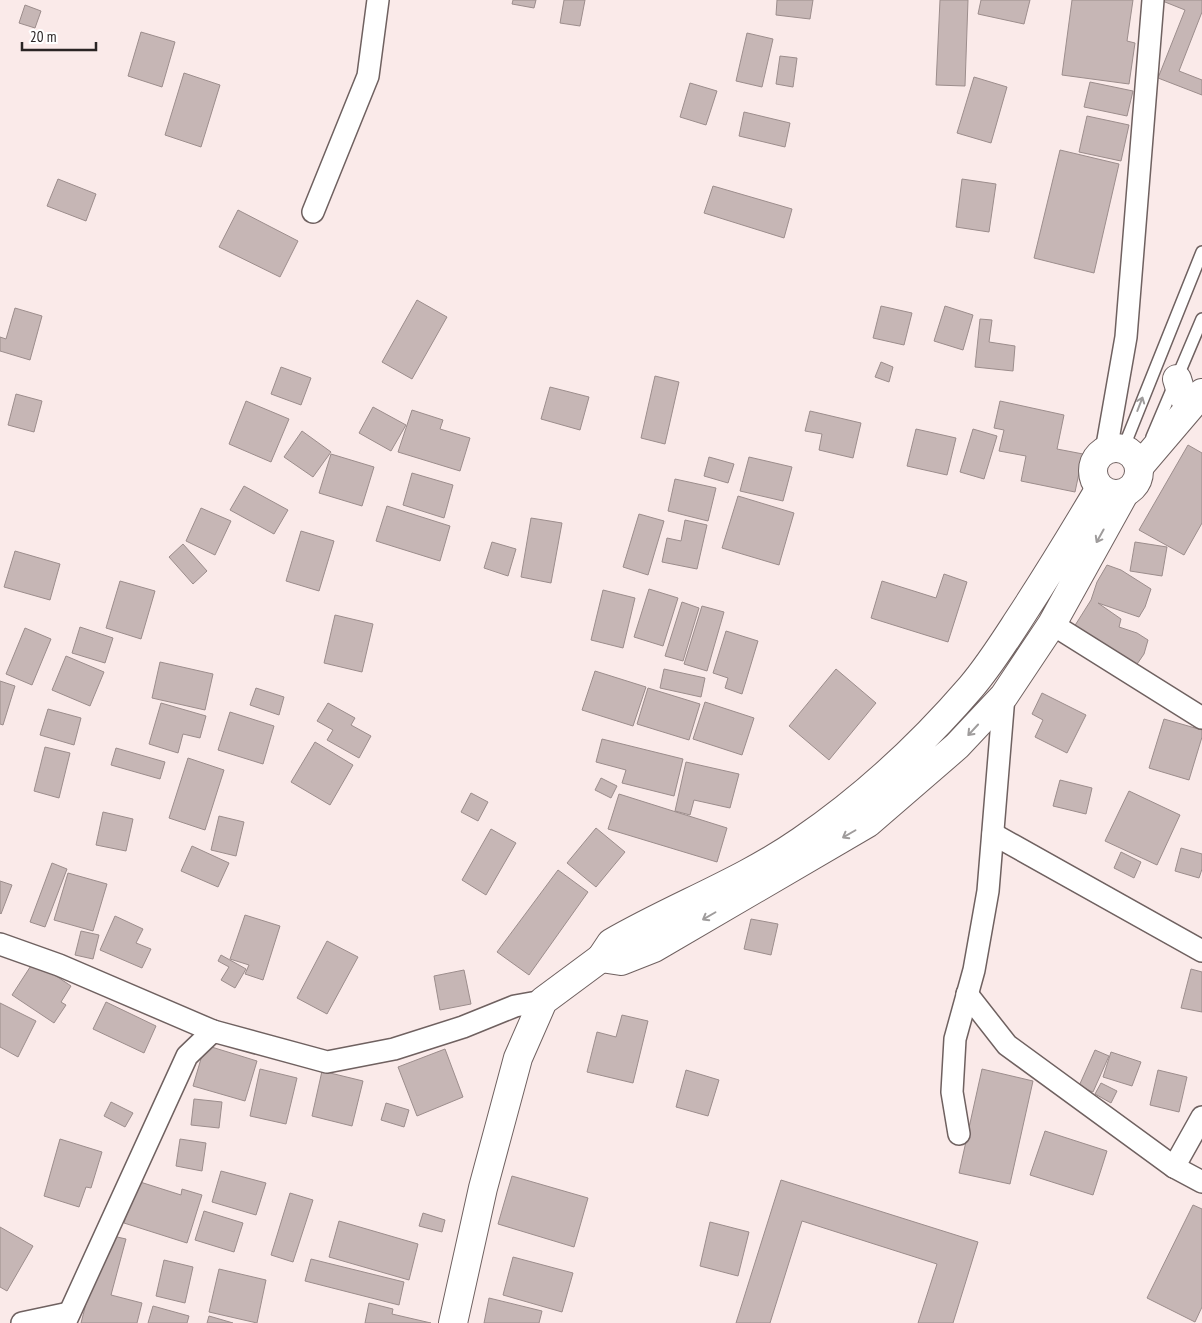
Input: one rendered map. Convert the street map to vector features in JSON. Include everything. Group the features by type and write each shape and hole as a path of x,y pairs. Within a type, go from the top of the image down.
{"street":[{"path":"313,212 368,76 378,0"},
{"path":"1153,0 1126,337 1123,456 1139,477 1136,484 1130,490 1112,490 1094,476 1093,469 1099,455 1123,456 1198,397"},
{"path":"1177,379 1180,392 1185,399 1198,397"},
{"path":"601,958 621,961 654,948 868,823 957,746 1004,696 1052,624 1112,490"},
{"path":"0,944 59,965 212,1031 327,1062 394,1049 463,1027 515,1006 543,1001 601,958 611,943 747,873 800,842 871,788 926,735 972,686 1007,638 1054,566 1112,490"},
{"path":"1052,624 1202,718"},
{"path":"959,1134 952,1092 955,1039 974,970 988,891 1004,696"},
{"path":"993,834 1202,951"},
{"path":"968,994 1007,1045 1174,1167 1202,1182"},
{"path":"453,1323 483,1188 518,1058 543,1001"},
{"path":"22,1323 67,1318 187,1056 212,1031"},
{"path":"1174,1167 1202,1117"}],"lane":[{"path":"1123,456 1202,252"},
{"path":"1123,456 1177,379 1202,319"}],"building":[{"path":"513,0 536,0 534,8 512,4"},
{"path":"564,0 585,0 580,26 560,23"},
{"path":"777,0 813,0 810,19 776,15"},
{"path":"940,0 968,0 965,86 936,85"},
{"path":"981,0 1030,0 1024,24 978,14"},
{"path":"1072,0 1133,0 1127,41 1135,43 1129,84 1062,75"},
{"path":"1160,0 1202,0 1202,12 1179,71 1202,80 1202,95 1158,78 1185,10"},
{"path":"25,5 41,11 35,28 19,23"},
{"path":"141,32 175,42 162,87 128,76"},
{"path":"747,33 773,39 762,87 736,81"},
{"path":"780,56 797,58 793,87 776,84"},
{"path":"184,73 220,85 201,147 165,135"},
{"path":"974,77 1007,87 991,143 957,133"},
{"path":"1090,82 1133,91 1127,116 1084,107"},
{"path":"690,83 717,91 706,125 680,117"},
{"path":"744,112 790,123 785,147 739,136"},
{"path":"1087,116 1129,125 1121,161 1079,152"},
{"path":"1060,150 1119,164 1094,273 1034,258"},
{"path":"58,179 96,194 86,221 47,206"},
{"path":"962,179 996,184 989,232 956,227"},
{"path":"713,186 792,209 784,238 704,213"},
{"path":"238,210 298,241 280,277 219,247"},
{"path":"417,300 447,317 412,379 382,362"},
{"path":"881,306 912,313 904,345 873,338"},
{"path":"945,306 973,315 963,350 934,341"},
{"path":"15,308 42,316 30,360 0,351 0,337 6,339"},
{"path":"980,319 992,320 989,342 1015,346 1013,371 975,367"},
{"path":"881,362 893,367 889,382 875,377"},
{"path":"281,367 311,378 301,405 271,394"},
{"path":"655,376 679,382 665,444 641,438"},
{"path":"550,387 589,397 580,430 541,419"},
{"path":"16,394 42,401 34,432 8,425"},
{"path":"246,401 289,419 271,462 229,444"},
{"path":"1000,401 1064,415 1057,449 1083,454 1075,492 1021,481 1026,456 999,451 1004,430 994,428"},
{"path":"373,407 406,425 391,451 359,433"},
{"path":"412,410 443,420 440,429 470,438 460,471 398,452"},
{"path":"810,411 861,423 853,458 819,450 822,434 805,431"},
{"path":"916,429 956,438 947,475 907,466"},
{"path":"973,429 997,436 984,479 960,472"},
{"path":"302,431 331,452 313,477 284,457"},
{"path":"1188,445 1202,453 1202,523 1184,555 1139,530"},
{"path":"331,454 374,467 362,506 319,493"},
{"path":"709,457 734,464 728,483 704,476"},
{"path":"749,457 792,467 783,501 740,491"},
{"path":"412,473 453,485 444,518 403,505"},
{"path":"675,479 716,488 708,521 668,511"},
{"path":"244,486 288,510 274,534 230,510"},
{"path":"738,496 794,513 779,565 722,548"},
{"path":"387,506 450,526 440,561 376,541"},
{"path":"201,508 231,521 215,555 186,541"},
{"path":"639,514 664,521 648,575 623,567"},
{"path":"531,518 562,523 551,583 521,577"},
{"path":"685,520 707,525 697,569 662,562 667,538 681,541"},
{"path":"301,531 334,541 319,591 286,581"},
{"path":"492,542 516,549 508,576 484,568"},
{"path":"1135,542 1167,547 1162,576 1130,571"},
{"path":"183,544 207,571 193,584 169,557"},
{"path":"15,551 60,564 50,600 4,587"},
{"path":"1107,565 1121,570 1151,589 1145,607 1139,617 1098,603 1121,619 1119,627 1137,633 1148,640 1144,654 1135,667 1074,627 1091,600 1097,582"},
{"path":"944,574 967,582 948,642 871,618 882,581 936,598"},
{"path":"120,581 155,591 141,639 106,628"},
{"path":"649,589 678,598 663,646 634,637"},
{"path":"603,590 635,598 623,648 591,640"},
{"path":"682,602 699,608 683,661 665,656"},
{"path":"702,606 724,612 707,671 684,664"},
{"path":"335,615 373,624 362,672 324,663"},
{"path":"80,627 113,638 105,663 72,653"},
{"path":"25,628 51,639 32,685 6,674"},
{"path":"726,631 758,641 742,694 725,688 728,678 713,673"},
{"path":"66,656 104,672 90,706 52,690"},
{"path":"160,662 213,674 205,710 152,698"},
{"path":"664,669 705,678 701,697 660,688"},
{"path":"836,669 876,703 829,760 789,726"},
{"path":"595,671 646,687 633,726 582,710"},
{"path":"0,681 15,686 3,725 0,724"},
{"path":"256,688 284,697 279,715 250,705"},
{"path":"648,688 700,704 689,740 637,724"},
{"path":"1042,693 1086,715 1067,753 1035,737 1043,720 1032,714"},
{"path":"705,702 754,718 742,755 693,739"},
{"path":"161,703 206,716 200,738 183,734 178,753 149,744"},
{"path":"328,703 355,718 351,725 371,736 359,758 327,740 333,730 317,721"},
{"path":"48,709 81,718 74,745 40,735"},
{"path":"230,712 274,726 263,764 218,750"},
{"path":"1164,719 1202,730 1202,737 1189,780 1149,768"},
{"path":"602,739 683,759 674,796 622,783 626,770 596,762"},
{"path":"315,742 353,765 330,805 291,782"},
{"path":"45,747 70,753 59,798 34,791"},
{"path":"116,748 165,762 160,779 111,765"},
{"path":"188,758 224,770 205,830 169,818"},
{"path":"686,762 739,774 730,808 694,800 690,815 675,811"},
{"path":"601,778 617,786 611,798 595,790"},
{"path":"1060,780 1092,788 1086,814 1053,806"},
{"path":"1129,791 1180,815 1157,865 1105,841"},
{"path":"471,793 488,802 478,821 461,812"},
{"path":"619,794 727,828 717,862 608,829"},
{"path":"103,812 133,819 126,851 96,845"},
{"path":"219,816 244,822 236,856 211,850"},
{"path":"596,828 625,852 596,887 567,863"},
{"path":"491,829 516,843 486,895 462,880"},
{"path":"192,846 229,863 218,887 181,871"},
{"path":"1181,848 1202,854 1202,869 1199,878 1175,871"},
{"path":"1121,852 1141,862 1134,878 1114,868"},
{"path":"52,863 67,869 45,927 30,922"},
{"path":"558,870 588,892 529,975 497,952"},
{"path":"68,873 107,884 93,931 54,920"},
{"path":"0,881 12,885 1,914 0,913"},
{"path":"245,915 280,926 263,980 245,974 249,965 230,959"},
{"path":"115,916 143,929 136,943 151,949 142,968 100,950"},
{"path":"751,919 778,924 771,955 744,949"},
{"path":"81,931 99,935 93,959 75,955"},
{"path":"327,941 358,957 327,1014 297,998"},
{"path":"221,955 246,969 235,988 221,980 229,967 218,961"},
{"path":"34,961 71,986 61,1002 66,1005 54,1023 12,995"},
{"path":"1191,969 1202,972 1202,1012 1181,1008"},
{"path":"464,970 471,1004 440,1010 434,976"},
{"path":"106,1002 156,1026 144,1053 93,1029"},
{"path":"0,1003 36,1021 18,1057 0,1047"},
{"path":"622,1015 648,1021 633,1083 587,1072 597,1032 616,1037"},
{"path":"205,1045 257,1061 245,1101 193,1086"},
{"path":"445,1049 463,1097 417,1116 398,1067"},
{"path":"1095,1050 1109,1056 1093,1092 1079,1086"},
{"path":"1111,1052 1141,1062 1132,1086 1103,1077"},
{"path":"260,1069 297,1078 286,1124 250,1116"},
{"path":"982,1069 1033,1081 1010,1184 959,1173"},
{"path":"686,1070 719,1080 708,1116 676,1107"},
{"path":"1158,1070 1187,1077 1179,1112 1150,1105"},
{"path":"322,1071 363,1081 352,1126 312,1116"},
{"path":"1101,1083 1117,1091 1111,1103 1095,1094"},
{"path":"194,1099 222,1102 219,1128 191,1125"},
{"path":"111,1102 133,1113 125,1127 104,1116"},
{"path":"386,1103 409,1110 404,1127 381,1120"},
{"path":"1045,1131 1107,1151 1093,1195 1030,1175"},
{"path":"60,1139 102,1152 91,1188 86,1187 79,1207 44,1196"},
{"path":"180,1139 206,1143 202,1171 176,1166"},
{"path":"221,1171 266,1183 256,1215 212,1202"},
{"path":"512,1176 588,1198 574,1247 498,1224"},
{"path":"781,1180 978,1242 953,1323 918,1323 937,1264 802,1221 770,1323 736,1323"},
{"path":"137,1181 181,1195 182,1189 202,1195 187,1243 124,1223"},
{"path":"290,1193 313,1200 293,1262 271,1255"},
{"path":"1193,1205 1202,1209 1202,1307 1195,1322 1147,1298"},
{"path":"204,1211 243,1223 234,1252 195,1240"},
{"path":"423,1213 445,1220 442,1232 419,1226"},
{"path":"339,1221 418,1244 409,1280 329,1257"},
{"path":"710,1222 749,1232 738,1276 700,1266"},
{"path":"0,1227 33,1246 7,1291 0,1287"},
{"path":"104,1234 126,1239 111,1295 142,1303 137,1323 81,1323"},
{"path":"513,1257 573,1273 562,1312 503,1295"},
{"path":"311,1259 404,1282 399,1305 305,1281"},
{"path":"164,1260 193,1267 185,1303 156,1296"},
{"path":"219,1269 266,1280 257,1323 209,1312"},
{"path":"489,1298 542,1311 539,1323 484,1323"},
{"path":"369,1303 393,1309 392,1314 431,1323 365,1323"},
{"path":"153,1306 189,1316 187,1323 148,1323"},
{"path":"209,1316 233,1323 207,1323"}]}
